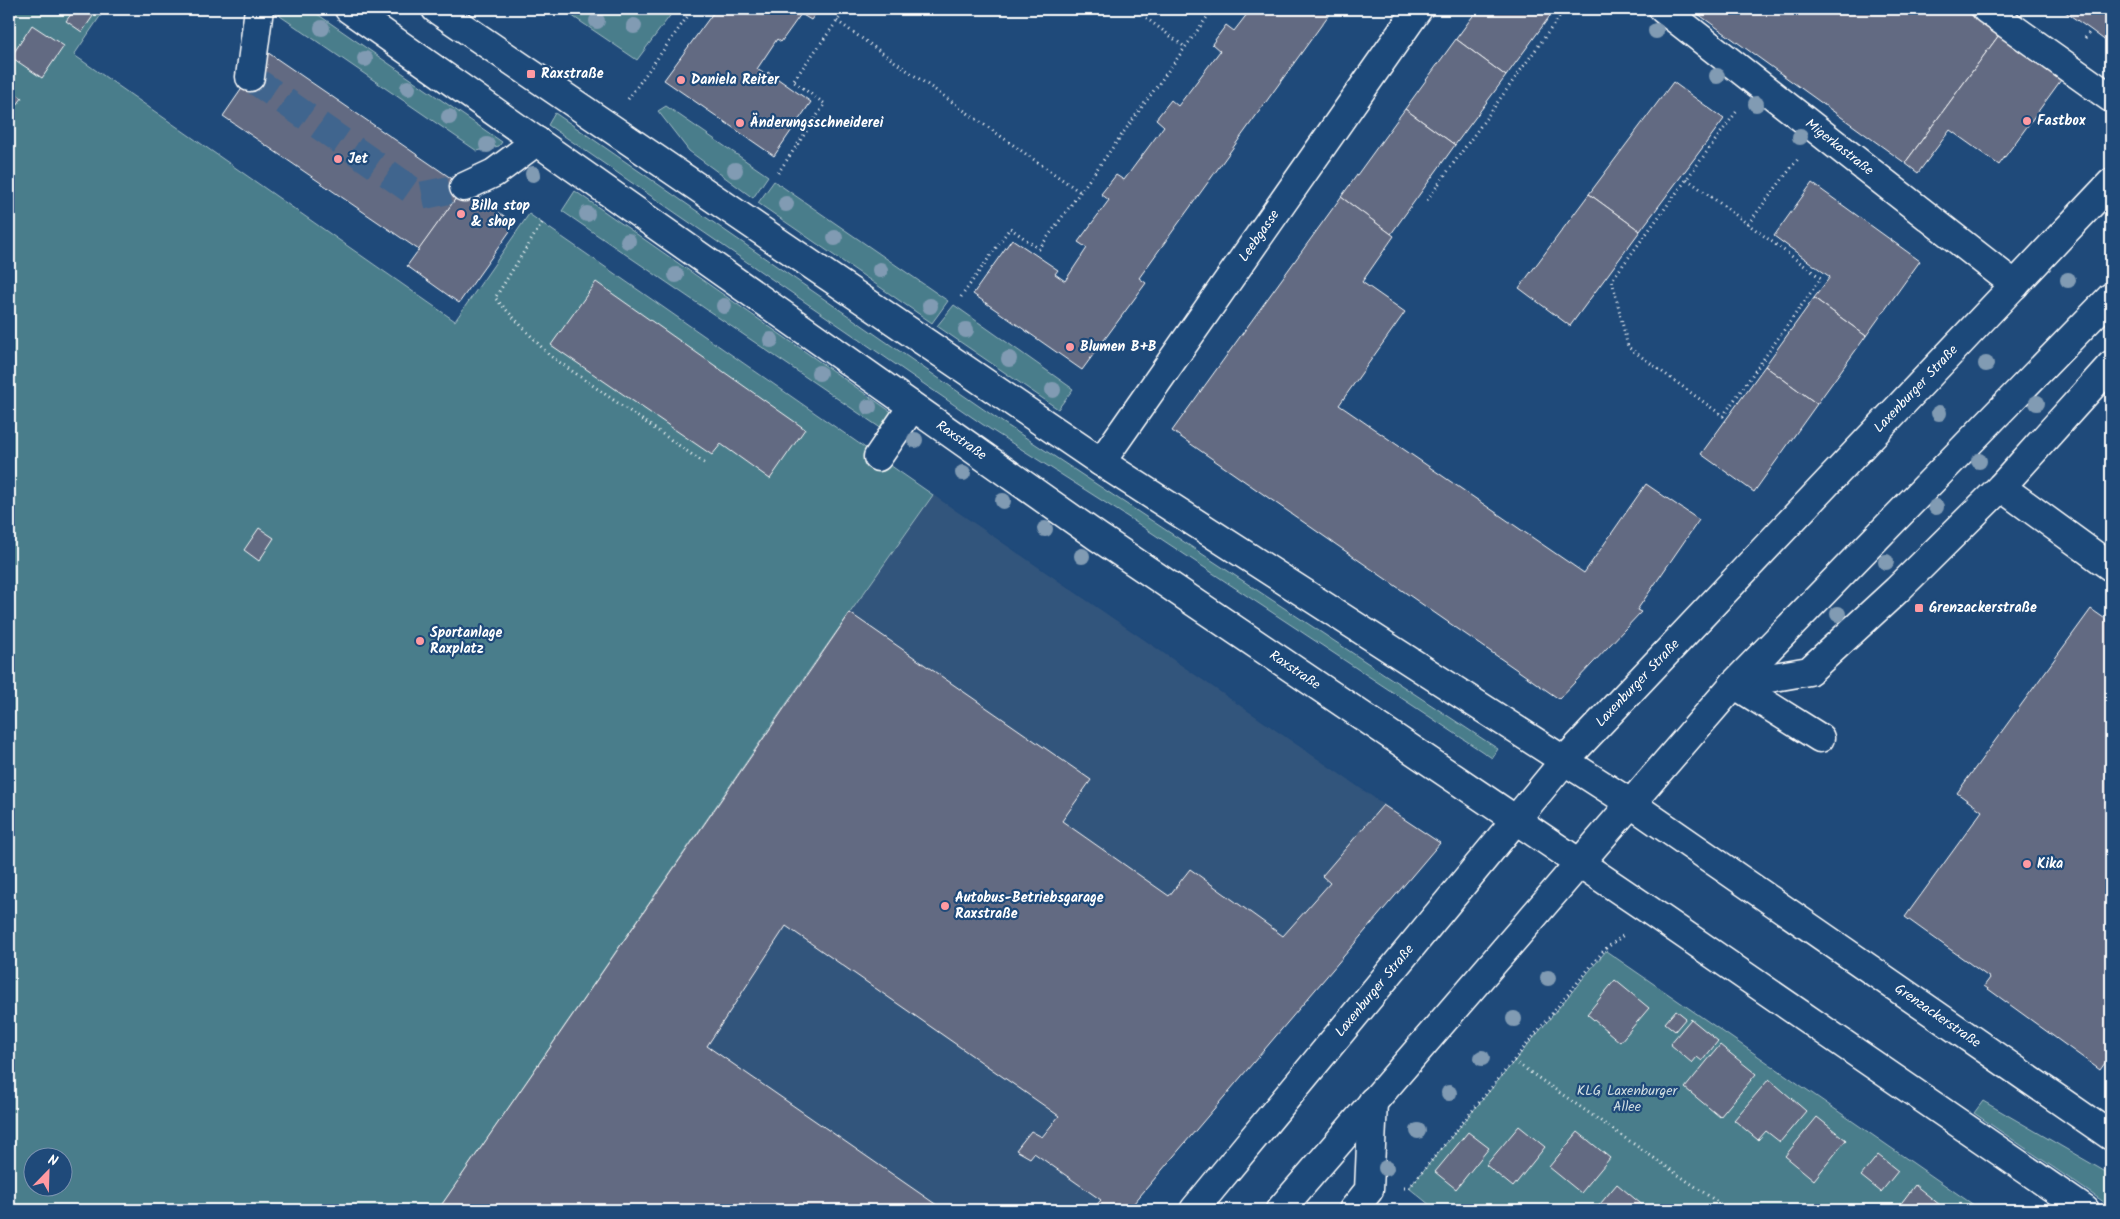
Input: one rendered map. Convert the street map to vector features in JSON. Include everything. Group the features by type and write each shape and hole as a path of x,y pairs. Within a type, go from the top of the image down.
{"main road":[{"path":"250,77 259,9"},
{"name":"Raxstraße","path":"349,9 1098,537 1580,864"},
{"path":"436,9 1100,462 1565,760"},
{"name":"Leebgasse","path":"1100,462 1418,9"},
{"name":"Migerkastraße","path":"1663,9 2015,285"},
{"path":"1986,9 2111,98"},
{"path":"464,187 494,173 537,141"},
{"name":"Laxenburger Straße","path":"1194,1210 1565,760 2111,183"},
{"path":"1280,1210 1734,684 2111,297"},
{"path":"1734,684 1809,671 1897,590 2001,487 2111,365"},
{"path":"878,457 912,407"},
{"path":"2001,487 2108,558"},
{"path":"1734,684 1820,738"},
{"name":"Grenzackerstraße","path":"1565,760 2111,1136"},
{"path":"1580,864 2085,1210"},
{"path":"1361,1200 1373,1101"}],"path":[{"path":"609,126 693,9"},
{"path":"778,172 826,104 793,81 846,9"},
{"path":"1134,9 1185,47"},
{"path":"961,297 1010,228 1039,249 1213,9"},
{"path":"1427,200 1564,9"},
{"path":"836,21 1080,192"},
{"path":"1687,179 1822,278 1723,416 1628,347 1612,280 1737,111"},
{"path":"1748,224 1799,157"},
{"path":"542,223 494,298 549,355 704,463"},
{"path":"1361,1200 1409,1188 1604,949 1627,932"},
{"path":"1514,1061 1729,1210"}],"shaded area":[{"name":"Autobus-Betriebsgarage Raxstraße","path":"933,495 1440,843 1128,1210 438,1210 811,668"}],"green space":[{"name":"Sportanlage Raxplatz","path":"9,9 105,9 74,55 455,321 529,214 933,495 811,668 438,1210 9,1210"},
{"path":"277,9 310,9 502,142 499,146 477,151 280,16"},
{"path":"562,9 675,9 637,60"},
{"path":"666,106 768,176 753,198 689,151 658,111"},
{"path":"555,113 1002,422 1498,749 1492,758 1134,521 982,424 548,125"},
{"path":"774,181 948,301 932,323 758,203"},
{"path":"575,191 893,413 882,429 562,211"},
{"path":"954,305 1073,389 1058,409 937,326"},
{"name":"KLG Laxenburger Allee","path":"1606,951 1981,1210 1436,1210 1409,1188"},
{"path":"1983,1101 2111,1175 2111,1207 1974,1113"}],"building":[{"path":"75,9 82,9 93,16 82,32 66,21"},
{"path":"716,9 819,9 811,20 801,14 781,42 777,39 757,69 766,75 768,72 811,102 774,156 664,80"},
{"path":"1251,9 1333,9 1139,278 1146,283 1082,370 973,294 1012,239 1058,270 1055,274 1065,281 1087,248 1078,242 1109,200 1101,194 1116,175 1124,180 1164,126 1156,119 1171,100 1178,106 1220,51 1212,44 1226,25 1234,31"},
{"path":"1478,9 1555,9 1506,76 1456,39"},
{"path":"1691,9 1963,9 1999,35 1905,163"},
{"path":"2061,9 2111,9 2111,45 2091,30"},
{"path":"32,25 64,46 42,78 11,57"},
{"path":"1999,35 2061,80 1999,165 1950,130 1918,173 1905,163"},
{"path":"1456,39 1506,76 1455,145 1405,109"},
{"path":"267,52 464,187 419,250 223,116"},
{"path":"1673,82 1724,119 1640,231 1589,194"},
{"path":"9,84 12,86 10,89 22,98 12,112 9,109"},
{"path":"1405,109 1455,145 1391,234 1341,197"},
{"path":"1812,183 1920,261 1866,336 1814,298 1830,277 1774,236"},
{"path":"464,187 515,224 459,303 407,266"},
{"path":"1589,194 1640,231 1570,326 1519,288"},
{"path":"1341,197 1394,236 1362,282 1405,312 1339,405 1584,573 1646,484 1699,520 1637,610 1641,612 1559,699 1172,431"},
{"path":"596,282 805,429 770,479 721,444 712,455 551,345"},
{"path":"1814,298 1866,336 1817,404 1765,366"},
{"path":"1765,366 1817,404 1754,492 1701,454"},
{"path":"259,528 274,538 259,561 244,550"},
{"name":"Kika","path":"2091,609 2111,623 2111,1067 2105,1063 2100,1070 1984,986 1990,978 1905,917 1982,811 1957,793"},
{"name":"Autobus-Betriebsgarage Raxstraße","path":"850,613 1091,780 1062,821 1169,896 1190,869 1283,936 1330,883 1322,876 1383,805 1440,843 1128,1210 1092,1210 1101,1200 1034,1153 1030,1158 1016,1150 1031,1131 1042,1137 1059,1116 786,926 707,1046 944,1210 438,1210"},
{"path":"1615,980 1649,1008 1620,1042 1587,1014"},
{"path":"1676,1010 1686,1018 1675,1031 1665,1023"},
{"path":"1691,1019 1718,1041 1702,1061 1697,1057 1692,1063 1670,1044"},
{"path":"1720,1045 1756,1074 1720,1117 1685,1088"},
{"path":"1769,1079 1806,1111 1780,1142 1766,1131 1758,1140 1734,1120"},
{"path":"1817,1117 1846,1140 1814,1180 1785,1156"},
{"path":"1519,1126 1545,1147 1513,1187 1486,1165"},
{"path":"1468,1132 1489,1148 1456,1189 1435,1172"},
{"path":"1578,1132 1610,1158 1581,1193 1549,1167"},
{"path":"1878,1155 1898,1171 1881,1192 1861,1176"},
{"path":"1617,1184 1646,1208 1644,1210 1595,1210"},
{"path":"1915,1185 1945,1209 1896,1210"}],"tunnel":[{"path":"250,77 420,196 464,187"}],"place":[{"name":"Raxstraße","path":"531,74"},
{"name":"Daniela Reiter","path":"681,80"},
{"name":"Fastbox","path":"2027,121"},
{"name":"Änderungsschneiderei","path":"740,123"},
{"name":"Jet","path":"338,159"},
{"name":"Billa stop & shop","path":"461,214"},
{"name":"Blumen B+B","path":"1070,347"},
{"name":"Grenzackerstraße","path":"1919,608"},
{"name":"Sportanlage Raxplatz","path":"420,641"},
{"name":"Kika","path":"2027,864"},
{"name":"Autobus-Betriebsgarage Raxstraße","path":"945,906"}]}
